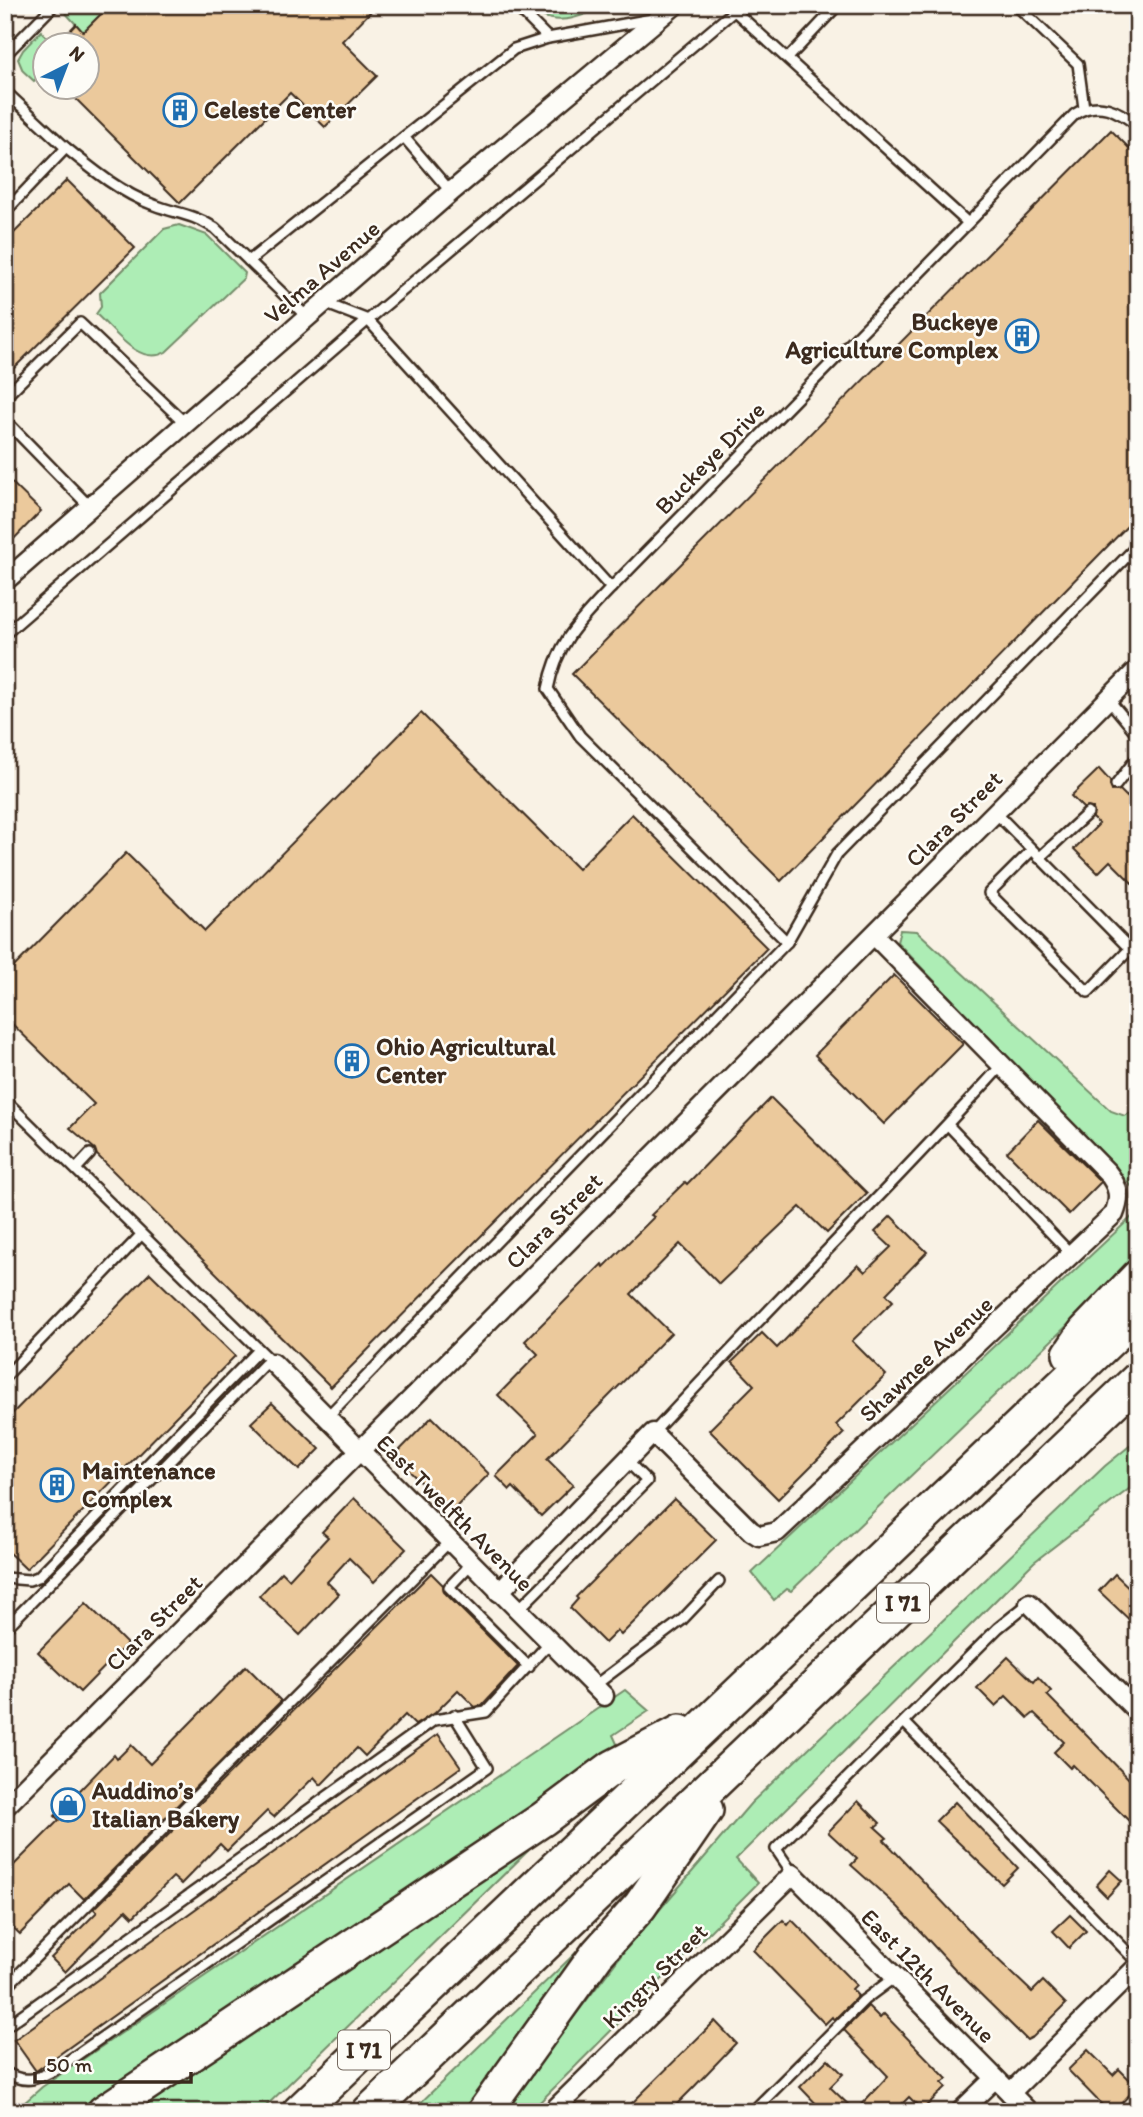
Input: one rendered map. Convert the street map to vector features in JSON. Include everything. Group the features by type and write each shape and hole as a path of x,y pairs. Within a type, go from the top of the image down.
{"highway":[{"path":"1022,1423 1085,1332 1138,1277"},
{"name":"I 71","path":"299,2112 1138,1313"},
{"name":"I 71","path":"369,2112 1138,1379"},
{"path":"1057,1457 1138,1412"},
{"path":"104,2112 543,1819 613,1768 717,1713"},
{"path":"484,2112 597,1954 639,1906 748,1749"}],"street":[{"name":"Velma Avenue","path":"5,581 451,192 675,5"},
{"name":"Clara Street","path":"5,1807 1138,669"},
{"name":"Shawnee Avenue","path":"653,1433 751,1531 759,1536 769,1536 777,1532 1114,1214 1120,1200 1117,1185 874,935"},
{"name":"East Twelfth Avenue","path":"273,1363 599,1691"},
{"path":"499,1592 653,1433"},
{"path":"1029,1603 1138,1712"},
{"name":"East 12th Avenue","path":"793,1874 1029,2112"},
{"name":"Kingry Street","path":"552,2112 793,1874"},
{"path":"1010,2093 1138,1964"},
{"path":"960,2112 995,2078"}],"lane":[{"path":"5,55 54,5"},
{"path":"515,5 548,38"},
{"path":"788,58 838,5"},
{"path":"1016,5 1078,64 1084,108 1111,108 1138,126"},
{"path":"5,634 731,8 967,222"},
{"path":"249,261 514,49 548,38 661,18"},
{"path":"5,91 66,148 125,191 206,223 307,317"},
{"name":"Buckeye Drive","path":"787,943 580,736 548,689 553,662 570,631 611,588 967,222 1084,108"},
{"path":"404,137 451,192"},
{"path":"5,212 66,148"},
{"path":"323,303 368,320 611,588"},
{"path":"5,397 80,323 185,423"},
{"path":"5,421 89,506"},
{"path":"326,1418 787,943 837,854 1138,545"},
{"path":"1108,699 1138,735"},
{"path":"1116,785 1138,756"},
{"path":"995,812 1138,957"},
{"path":"1039,858 1088,813"},
{"path":"1031,850 989,893 1088,992 1130,949"},
{"path":"653,1433 948,1125 1001,1066"},
{"path":"5,1100 273,1363"},
{"path":"948,1125 1072,1255"},
{"path":"76,1169 90,1154"},
{"path":"5,1377 141,1236"},
{"path":"5,1578 29,1580 38,1577 259,1350"},
{"path":"5,1629 265,1364 273,1363"},
{"path":"518,1611 647,1480 626,1460"},
{"path":"5,1988 449,1542"},
{"path":"471,1564 449,1587 529,1667"},
{"path":"599,1691 682,1620 719,1581"},
{"path":"793,1874 776,1849 998,1628 1029,1603"},
{"path":"5,2027 434,1720 486,1712 550,1642"},
{"path":"5,2072 18,2080 35,2081 61,2066 487,1768 454,1715"},
{"path":"905,1723 1138,1964"},
{"path":"752,2112 864,2000 895,1977"}],"green space":[{"path":"66,5 110,5 83,32 62,9"},
{"path":"527,5 608,5 576,17 556,20 546,18"},
{"path":"32,40 32,79 23,71 18,59"},
{"path":"179,225 207,235 245,273 244,278 166,352 146,355 128,345 96,314 101,307 100,293 164,229"},
{"path":"900,930 917,931 1111,1111 1125,1116 1138,1108 1138,1193 897,942"},
{"path":"1138,1211 1138,1256 1129,1266 791,1591 787,1589 774,1600 752,1573"},
{"path":"1138,1439 1138,1482 1034,1562 736,1859 758,1883 530,2112 501,2112 626,1949 751,1803 1105,1466"},
{"path":"625,1690 649,1711 613,1735 618,1746 545,1801 73,2112 14,2112 42,2087"},
{"path":"525,1847 528,1851 260,2112 135,2112 318,1983"},
{"path":"590,1939 468,2112 411,2112"}],"building":[{"name":"Celeste Center","path":"110,5 377,5 342,41 377,76 325,127 290,93 180,203 79,102 102,102 102,32 83,32"},
{"name":"Celeste Center","path":"76,24 83,32 68,32"},
{"name":"Buckeye Agriculture Complex","path":"1111,130 1138,157 1138,515 781,881 572,674"},
{"path":"67,180 135,248 5,377 5,242"},
{"path":"5,476 41,511 5,548"},
{"name":"Ohio Agricultural Center","path":"421,713 578,869 632,814 767,948 331,1387 97,1155 95,1149 70,1128 94,1104 5,1017 5,976 126,853 205,931"},
{"path":"1099,769 1110,781 1112,791 1120,790 1127,797 1138,786 1138,889 1110,861 1098,873 1074,849 1099,824 1093,818 1093,808 1083,808 1071,796"},
{"path":"894,975 963,1044 884,1124 815,1055"},
{"path":"771,1098 867,1193 827,1233 800,1207 719,1284 680,1244 631,1294 671,1333 547,1459 573,1485 541,1516 513,1487 510,1490 496,1476 538,1434 498,1395 538,1354 525,1341 602,1264 604,1267 654,1217 651,1215 685,1182 687,1184"},
{"path":"1038,1120 1101,1182 1069,1214 1007,1152"},
{"path":"891,1216 927,1252 886,1294 893,1301 852,1341 886,1375 836,1425 844,1433 778,1499 709,1430 754,1385 732,1362 762,1333 777,1348 858,1265 865,1272 891,1247 875,1232"},
{"name":"Maintenance Complex","path":"150,1273 235,1356 26,1569 5,1549 5,1421"},
{"path":"272,1403 320,1449 299,1470 251,1423"},
{"path":"432,1417 489,1474 451,1512 394,1456"},
{"path":"354,1498 406,1549 374,1582 349,1558 327,1582 339,1594 300,1635 259,1596 282,1572 289,1579 328,1537 322,1532"},
{"path":"674,1499 716,1540 621,1635 617,1631 605,1643 570,1608 578,1599 576,1597"},
{"path":"431,1573 443,1585 444,1592 518,1666 482,1705 475,1707 458,1690 435,1713 415,1725 405,1715 365,1756 357,1748 321,1785 314,1777 274,1817 267,1811 227,1851 220,1844 181,1884 173,1877 133,1917 126,1910 65,1972 51,1958 97,1912 94,1909"},
{"path":"1115,1574 1138,1596 1138,1628 1099,1591"},
{"path":"86,1603 127,1644 80,1692 38,1652"},
{"path":"1008,1657 1034,1682 1038,1677 1051,1691 1047,1695 1138,1788 1138,1830 1073,1765 1070,1768 1054,1752 1064,1742 1034,1713 1028,1718 1006,1696 995,1706 977,1688"},
{"path":"246,1666 281,1701 84,1899 69,1884 20,1934 5,1920 5,1874 59,1820 55,1816 114,1755 117,1759 131,1745 150,1764"},
{"path":"438,1734 461,1767 36,2071 14,2040"},
{"path":"858,1801 880,1823 875,1827 887,1838 884,1840 989,1951 1032,1992 1043,1981 1066,2004 1033,2037 1027,2040 954,1968 898,1907 851,1865 857,1859 828,1832"},
{"path":"955,1802 1018,1868 1002,1884 936,1821"},
{"path":"1110,1870 1122,1881 1107,1897 1096,1886"},
{"path":"1070,1915 1086,1931 1069,1948 1053,1931"},
{"path":"783,1920 788,1925 792,1920 856,1985 852,1989 858,1996 834,2020 832,2017 825,2024 753,1950"},
{"path":"868,2006 880,2018 884,2014 947,2079 942,2083 946,2087 922,2110 909,2097 894,2112 824,2112 800,2087 828,2059 843,2074 830,2087 855,2111 888,2076 844,2030"},
{"path":"715,2021 736,2043 669,2112 623,2112"},
{"path":"1088,2050 1113,2075 1119,2069 1137,2087 1113,2112 1109,2112 1068,2070"}],"place":[{"name":"Celeste Center","path":"180,110"},
{"name":"Buckeye Agriculture Complex","path":"1022,336"},
{"name":"Ohio Agricultural Center","path":"352,1061"},
{"name":"Maintenance Complex","path":"57,1485"},
{"name":"Auddino’s Italian Bakery","path":"68,1805"}]}
